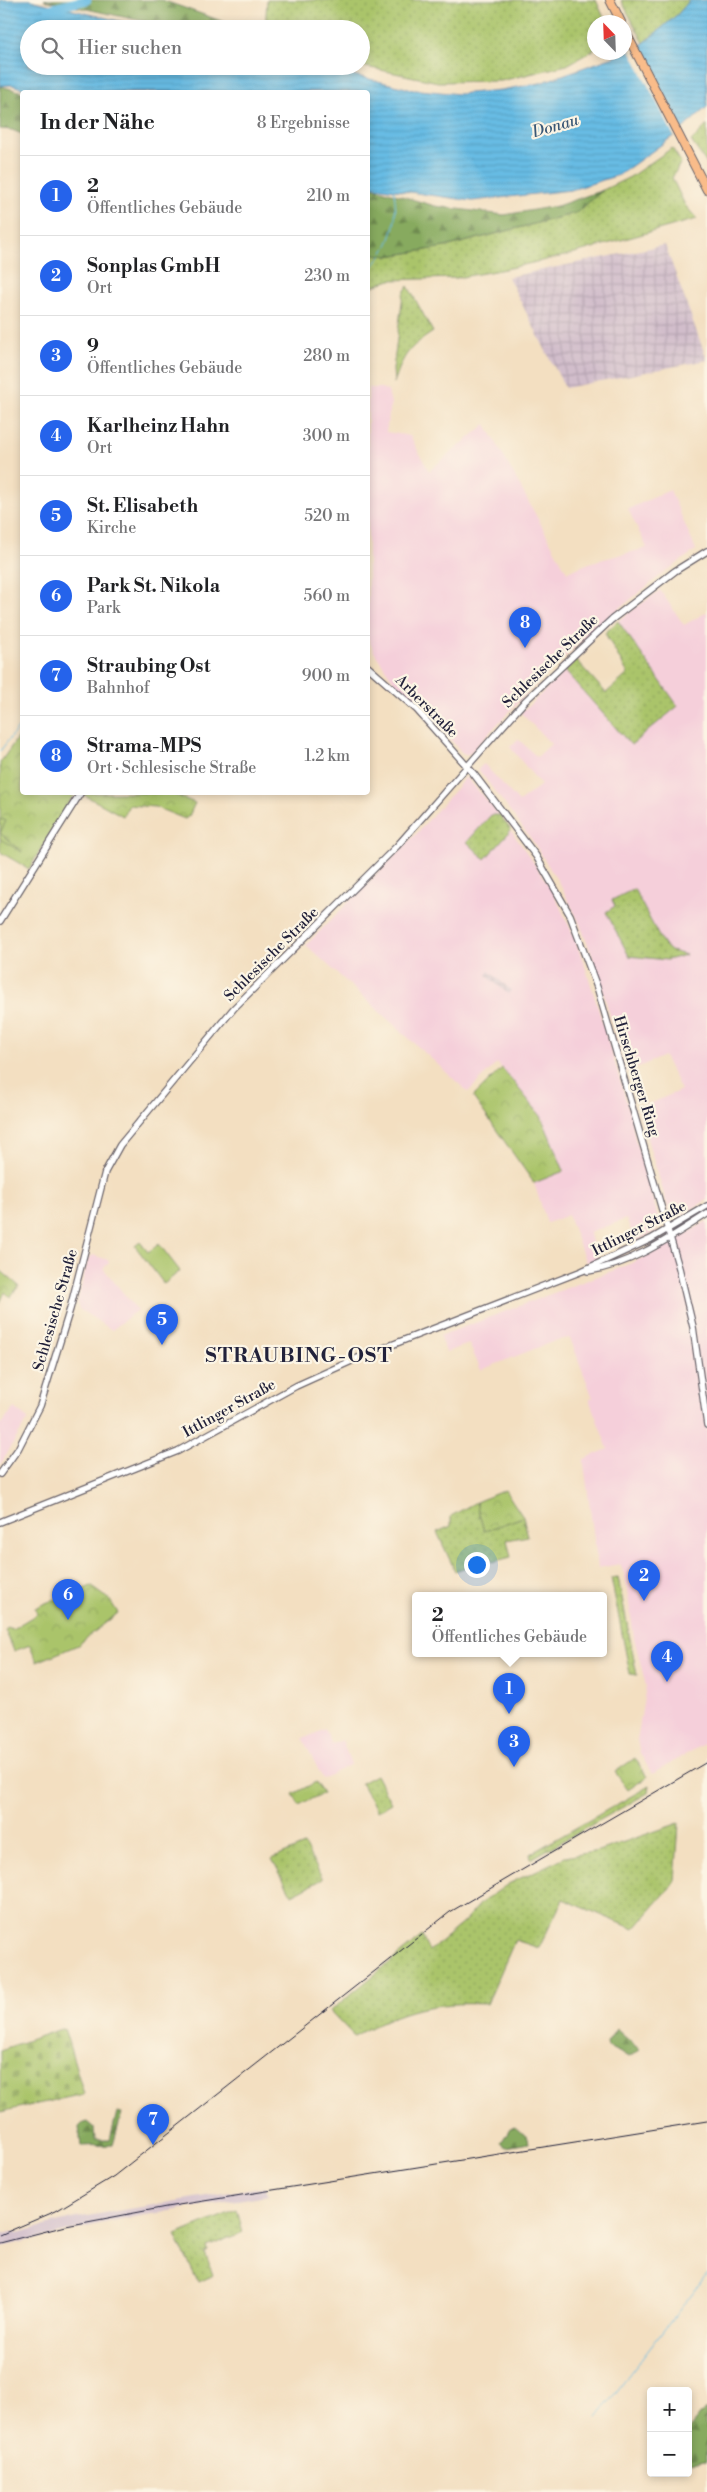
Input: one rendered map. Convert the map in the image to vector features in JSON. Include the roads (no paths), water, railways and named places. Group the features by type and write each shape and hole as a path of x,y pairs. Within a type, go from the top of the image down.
{"highway":[{"path":"610,0 618,15"},
{"path":"632,44 707,190"}],"street":[{"name":"Schlesische Straße","path":"0,1474 30,1427 47,1387 75,1290 104,1177 112,1156 234,1008 391,853 519,708 600,630 654,587 707,551"},
{"name":"Arberstraße","path":"370,669 417,710 467,765"},
{"name":"Hirschberger Ring","path":"467,765 536,856 560,896 579,934 598,990 689,1305 707,1425"},
{"path":"0,921 79,795"},
{"name":"Ittlinger Straße","path":"0,1522 178,1451 290,1389 346,1364 582,1271 668,1229 707,1206"},
{"name":"Ittlinger Straße","path":"582,1271 610,1266 628,1259 670,1237 707,1214"}],"water":[{"name":"Donau","path":"0,0 30,0 116,20 20,20 20,75 353,75 410,89 459,94 501,90 540,83 605,60 632,60 632,49 644,43 678,14 690,0 707,0 707,107 679,132 619,175 571,190 472,201 370,186 370,90 27,90 12,85 0,86"}],"waterway":[{"path":"49,9 87,0"},
{"path":"370,270 392,235 395,215 394,191"},
{"path":"0,751 20,726"},
{"path":"597,2417 707,2274"}],"railway":[{"path":"0,2235 56,2211 114,2176 450,1912 707,1762"},
{"path":"0,2243 66,2226 166,2207 707,2121"}],"place":[{"name":"Strama-MPS","path":"525,648"},
{"name":"St. Elisabeth","path":"162,1345"},
{"name":"Sonplas GmbH","path":"644,1601"},
{"name":"Park St. Nikola","path":"68,1620"},
{"name":"Karlheinz Hahn","path":"667,1682"},
{"name":"2","path":"509,1714"},
{"name":"9","path":"514,1767"},
{"name":"Straubing Ost","path":"153,2145"}],"district":[{"name":"STRAUBING-OST","path":"299,1355"}]}
